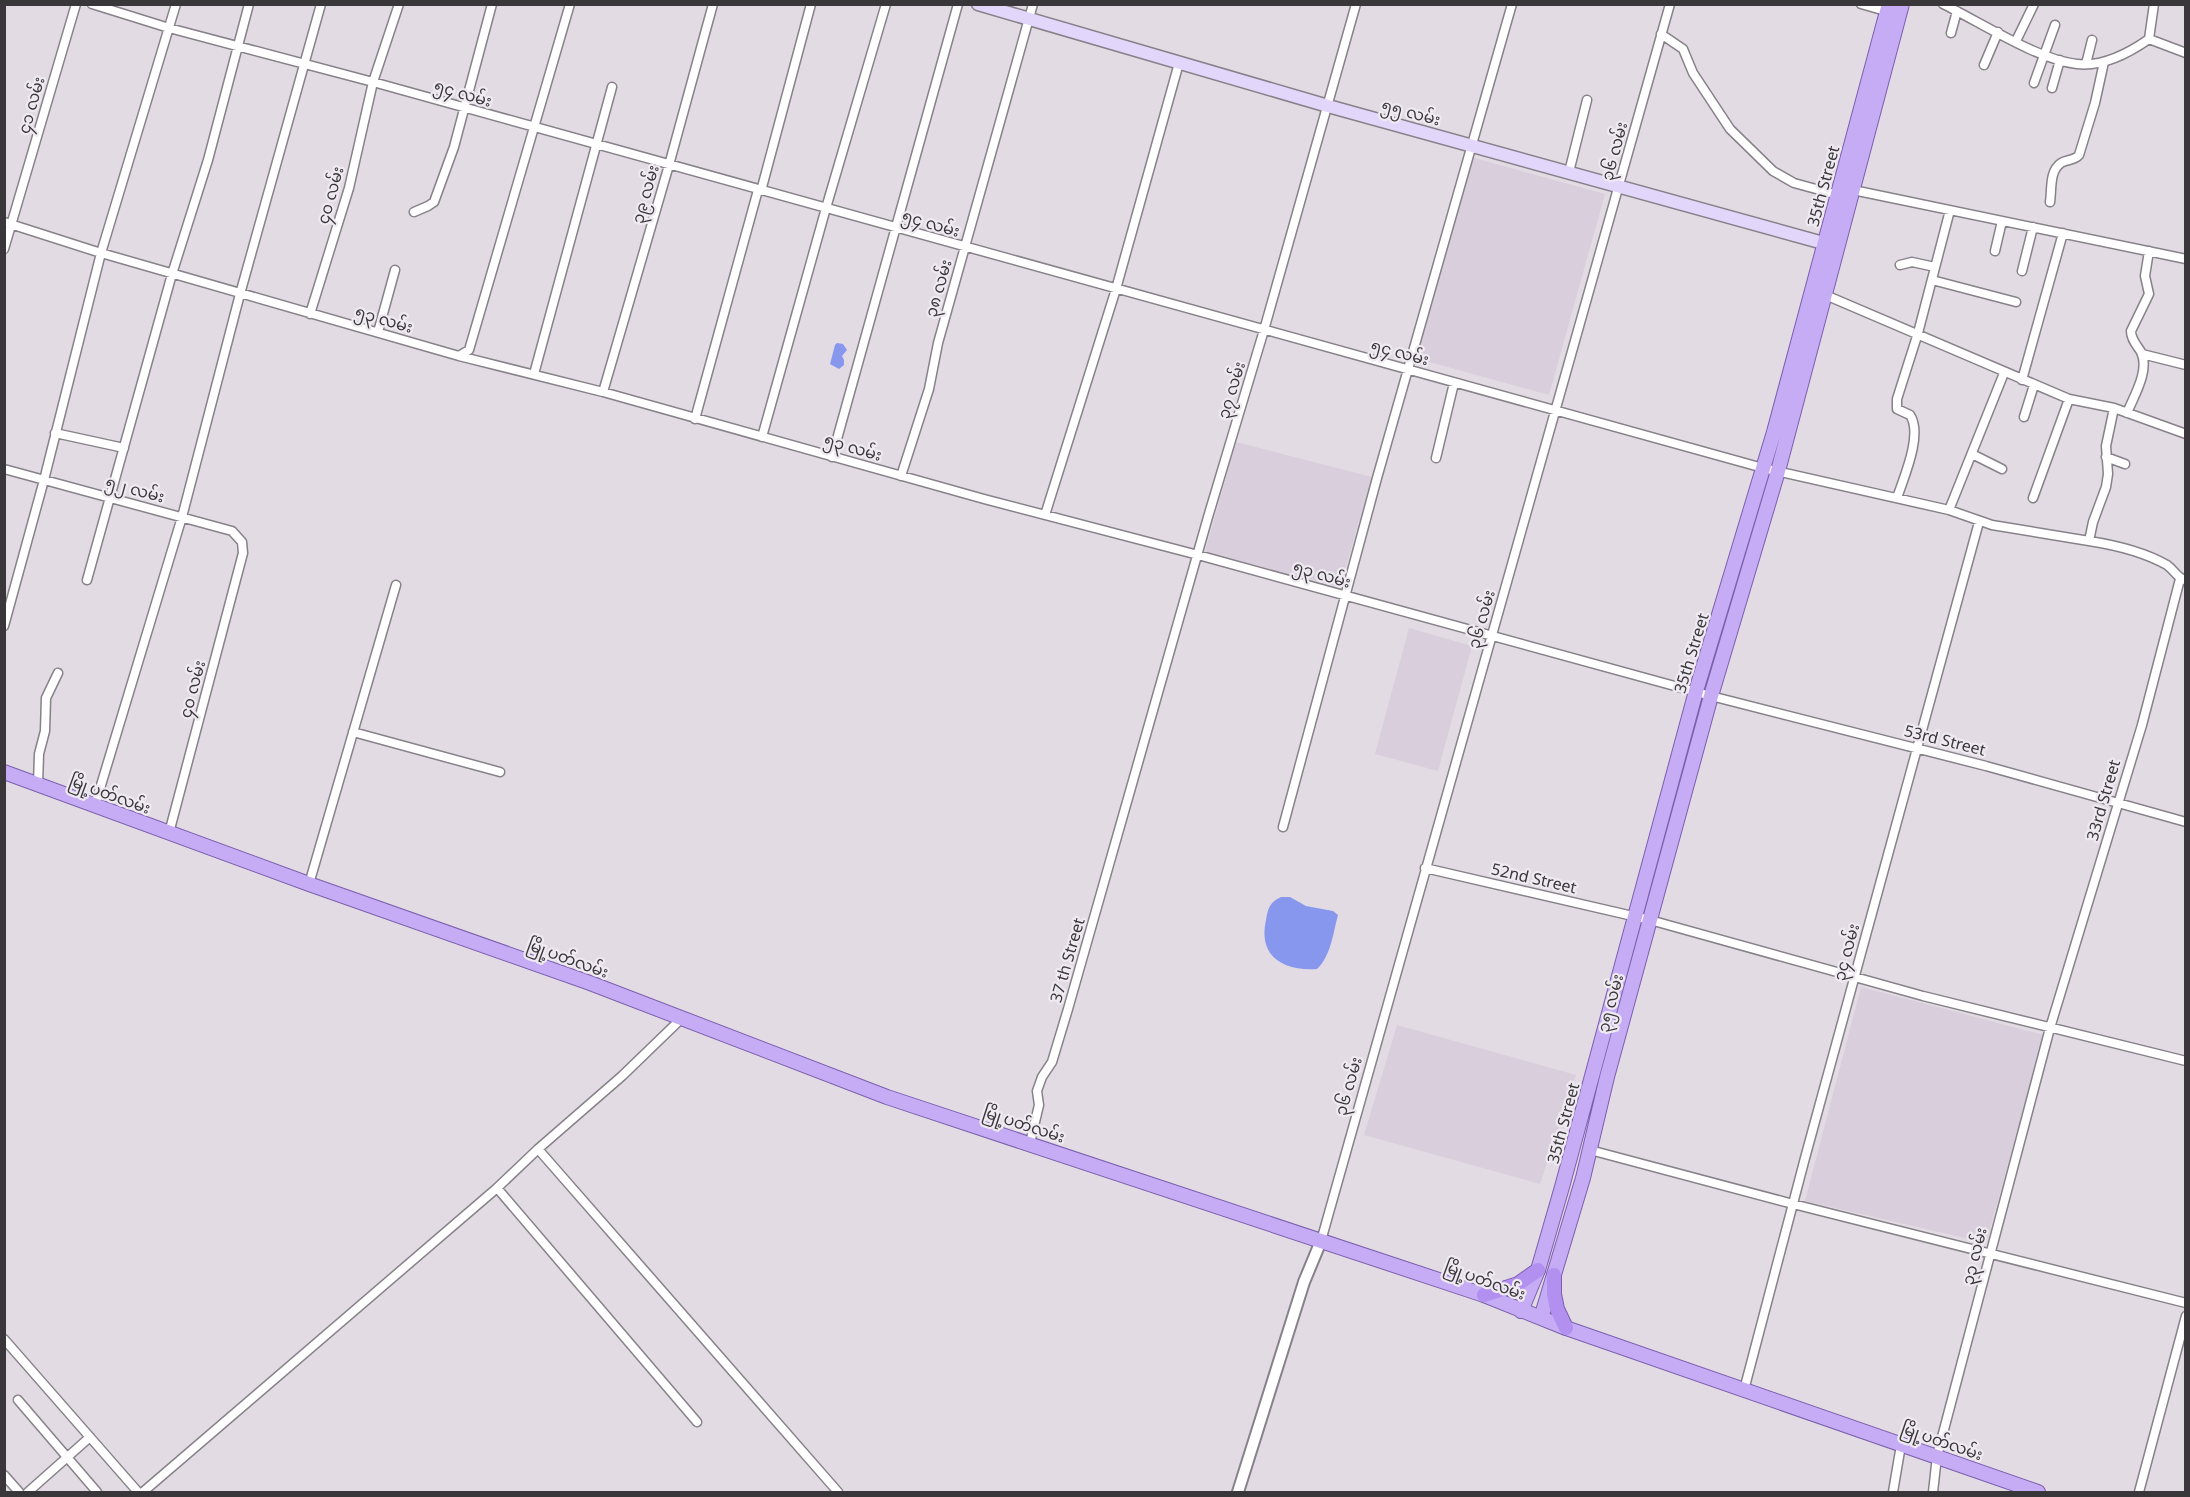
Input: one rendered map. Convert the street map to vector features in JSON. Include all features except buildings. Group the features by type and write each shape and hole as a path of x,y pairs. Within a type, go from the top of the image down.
{"highway":[{"path":"1484,1295 1518,1284 1538,1270"},
{"path":"1554,1275 1557,1309 1566,1328"}],"main road":[{"name":"၅၅ လမ်း","path":"978,4 1328,106 1831,245"},
{"name":"35th Street","path":"1521,1311 1538,1270 1643,918 1696,691 1831,245 1853,190 1894,9"},
{"name":"35th Street","path":"1831,245 1838,195 1894,9"},
{"name":"35th Street","path":"1711,696 1779,471 1818,292"},
{"name":"၃၅ လမ်း","path":"1541,1318 1590,1150 1643,918 1711,696"},
{"name":"မြို့ပတ်လမ်း","path":"4,772 309,884 503,952 887,1097 1484,1295 1566,1328 2038,1492"},
{"path":"1563,1187 1579,1192"}],"street":[{"name":"၄၁ လမ်း","path":"4,249 8,223 76,4"},
{"name":"၅၄ လမ်း","path":"92,4 169,28 373,82 1763,468 1949,510 1979,522 2118,547 2169,566 2183,580"},
{"path":"4,626 44,480 101,254 176,4"},
{"path":"87,580 172,274 208,160 249,4"},
{"path":"95,805 182,517 240,294 321,4"},
{"name":"၄၀ လမ်း","path":"310,314 349,188 373,82 399,4"},
{"path":"414,212 434,202 454,147 492,4"},
{"path":"459,356 469,350 570,4"},
{"name":"၃၉ လမ်း","path":"603,392 669,165 712,4"},
{"path":"695,419 811,4"},
{"path":"762,437 886,4"},
{"path":"832,457 958,4"},
{"name":"၃၈ လမ်း","path":"901,476 929,389 938,343 1033,4"},
{"name":"၃၇ လမ်း","path":"1132,783 1356,4"},
{"path":"1283,827 1408,370 1512,4"},
{"name":"၃၆ လမ်း","path":"1321,1241 1670,4"},
{"path":"1861,4 1894,9"},
{"path":"1943,4 2043,54 2077,64 2104,62 2150,39 2186,52"},
{"path":"2016,41 2034,4"},
{"path":"2150,39 2154,4"},
{"path":"1951,33 1957,11"},
{"path":"2034,83 2055,25"},
{"path":"1984,65 1998,32"},
{"path":"1661,34 1683,49 1693,73 1730,129 1773,171 1794,183 1838,195"},
{"path":"2086,64 2092,40"},
{"path":"2052,88 2060,60"},
{"path":"2050,202 2052,178 2059,165 2079,155 2095,103 2104,62"},
{"path":"1045,514 1116,289 1179,63"},
{"path":"534,374 612,87"},
{"path":"1569,172 1587,100"},
{"path":"1853,190 2186,259"},
{"path":"1897,498 1909,462 1915,429 1910,415 1897,409 1897,399 1918,333 1950,210"},
{"path":"1995,251 2002,221"},
{"name":"၅၃ လမ်း","path":"8,223 101,254 459,356 603,392 901,476 1696,691"},
{"path":"2022,271 2033,227"},
{"path":"2022,380 2063,233"},
{"path":"2127,412 2142,374 2142,354 2131,336 2131,331 2149,294 2145,276 2149,251"},
{"path":"1900,265 1912,262 1935,267"},
{"path":"378,332 395,270"},
{"path":"1932,280 2016,302"},
{"path":"1818,292 2069,399 2114,408 2186,434"},
{"path":"2142,354 2186,365"},
{"path":"1949,510 2004,373"},
{"path":"1436,458 1454,383"},
{"path":"2024,417 2034,385"},
{"path":"2033,498 2069,399"},
{"path":"2089,541 2093,522 2106,487 2107,438 2114,408"},
{"path":"55,434 123,448"},
{"path":"1972,454 2002,469"},
{"path":"2106,457 2125,464"},
{"name":"၅၂ လမ်း","path":"4,469 232,531 242,542 243,553"},
{"name":"၃၄ လမ်း","path":"1744,1390 1979,522"},
{"name":"၄၀ လမ်း","path":"169,833 243,553"},
{"name":"33rd Street","path":"2050,1028 2183,580"},
{"path":"309,884 396,585"},
{"path":"38,784 39,754 45,731 46,698 58,673"},
{"name":"53rd Street","path":"1696,691 1986,766 2118,805 2186,822"},
{"path":"353,732 500,772"},
{"name":"37 th Street","path":"1030,1143 1039,1105 1037,1091 1042,1077 1052,1062 1132,783"},
{"name":"52nd Street","path":"1425,868 1643,918 1854,977 2186,1061"},
{"path":"4,1339 90,1437 143,1492 497,1188 622,1076 682,1018"},
{"name":"၃၃ လမ်း","path":"1933,1492 1937,1456 2050,1028"},
{"path":"538,1149 838,1492"},
{"path":"1590,1150 1793,1204 1991,1252 2186,1303"},
{"path":"497,1188 697,1422"},
{"path":"1238,1492 1304,1282 1321,1241"},
{"path":"2139,1492 2186,1316"},
{"path":"18,1400 97,1492"},
{"path":"28,1492 90,1437"},
{"path":"1893,1492 1901,1445"},
{"path":"4,1475 19,1492"}],"shaded area":[{"path":"1471,157 1605,194 1549,395 1415,358"},
{"path":"1236,442 1372,477 1340,587 1205,552"},
{"path":"1409,628 1472,646 1438,771 1375,754"},
{"path":"1861,987 2044,1035 1986,1243 1805,1201"},
{"path":"1397,1025 1576,1075 1540,1184 1364,1135"}],"water":[{"path":"837,343 843,344 847,350 842,356 844,365 839,369 830,364"},
{"path":"1281,897 1290,897 1306,906 1333,911 1338,915 1328,951 1317,969 1304,969 1283,964 1269,952 1264,933 1267,916 1272,903"}]}
